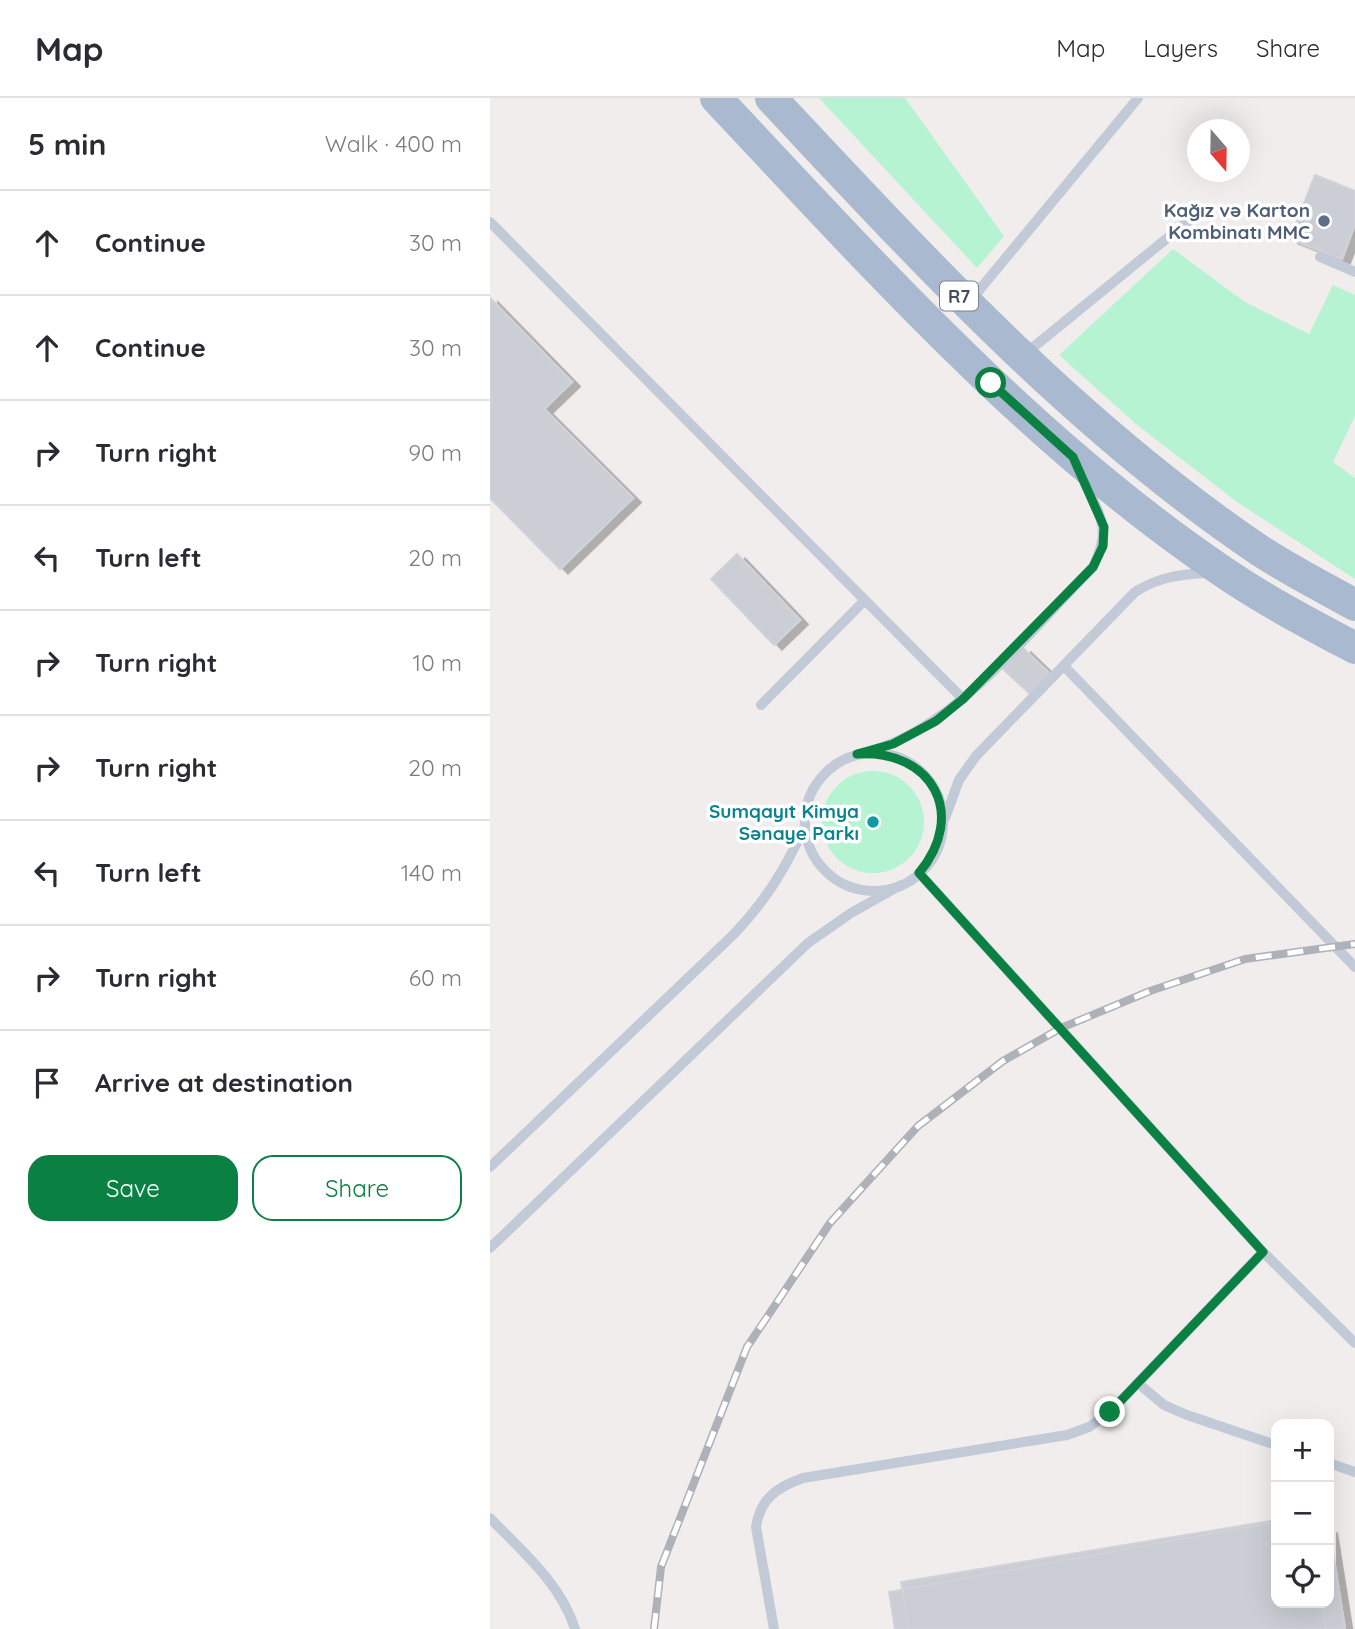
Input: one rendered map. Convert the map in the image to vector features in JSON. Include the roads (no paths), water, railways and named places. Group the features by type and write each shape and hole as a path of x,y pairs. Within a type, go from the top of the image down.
{"main road":[{"name":"R7","path":"716,98 981,373 1073,457 1223,572 1355,648"},
{"name":"R7","path":"771,98 967,305 1021,357 1163,478 1259,550 1355,605"}],"lane":[{"path":"967,305 1138,98"},
{"path":"1021,357 1203,209"},
{"path":"490,222 963,699"},
{"path":"1320,257 1355,272"},
{"path":"490,1167 743,925 782,874 804,825 807,802 818,780 835,764 915,734 963,699 1093,567 1103,546 1104,527 1073,457"},
{"path":"490,1248 808,943 851,912 919,873 933,856 942,836 950,799 965,772 1135,592 1154,580 1180,574 1223,572"},
{"path":"761,705 865,600"},
{"path":"1064,666 1355,967"},
{"path":"857,754 881,753 904,759 923,773 940,803 942,836"},
{"path":"804,825 815,857 837,880 857,889 879,890 901,885"},
{"path":"919,873 1263,1252 1355,1343"},
{"path":"774,1629 756,1527 758,1513 767,1498 783,1485 803,1478 1067,1435 1089,1427 1110,1412 1139,1384 1263,1252"},
{"path":"1139,1384 1164,1405 1175,1410 1271,1443"},
{"path":"1334,1465 1355,1472"},
{"path":"490,1518 547,1577 569,1610 575,1629"}],"railway":[{"path":"654,1629 661,1567 747,1347 830,1223 918,1126 1003,1061 1061,1028 1150,991 1245,959 1355,944"}],"place":[{"name":"Kağız və Karton Kombinatı MMC","path":"1324,221"},
{"name":"Sumqayıt Kimya Sənaye Parkı","path":"873,822"}]}
